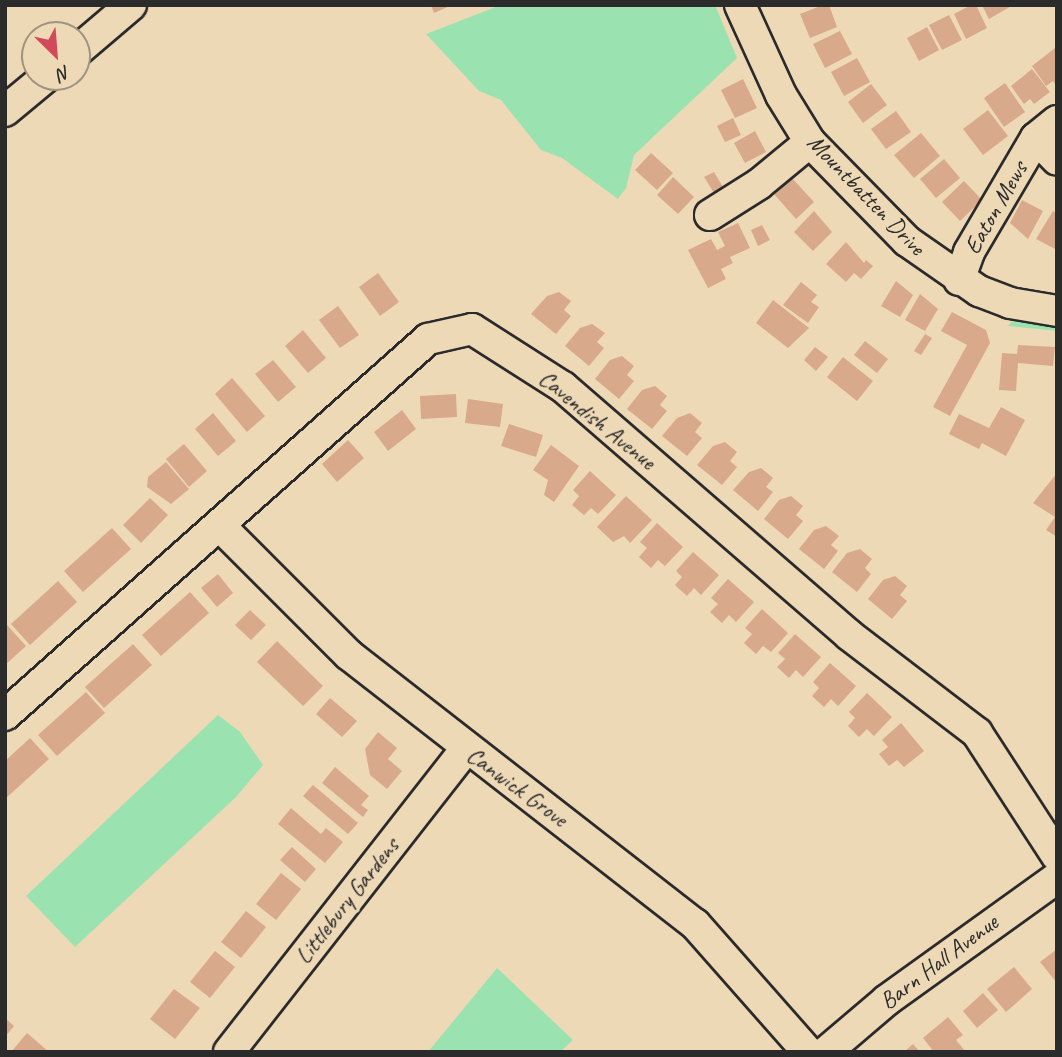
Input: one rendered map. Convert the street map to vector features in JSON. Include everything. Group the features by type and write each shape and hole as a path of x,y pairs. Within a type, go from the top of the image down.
{"street":[{"path":"91,39 131,5"},
{"name":"Mountbatten Drive","path":"740,5 781,95 810,142 907,241 959,280 1010,303 1057,310"},
{"path":"5,111 29,91"},
{"name":"Eaton Mews","path":"1047,130 1057,160"},
{"name":"Eaton Mews","path":"959,280 969,252 1047,130"},
{"path":"710,215 736,187 810,142"},
{"name":"Cavendish Avenue","path":"5,715 220,526 345,408 428,339 472,329 563,387 849,635 977,733 1057,856"},
{"name":"Canwick Grove","path":"220,526 349,655 465,750 601,848 695,924 808,1052"},
{"name":"Littlebury Gardens","path":"229,1052 465,750"},
{"name":"Barn Hall Avenue","path":"826,1052 898,992 1057,878"}],"green space":[{"path":"501,5 715,5 737,58 634,155 626,188 618,199 562,158 541,150 501,100 479,91 426,34"},
{"path":"1018,316 1057,324 1057,331 1008,326"},
{"path":"218,715 240,732 263,765 236,797 75,947 26,896"},
{"path":"497,968 573,1040 560,1052 428,1052"}],"building":[{"path":"431,5 452,5 434,13"},
{"path":"829,5 837,27 810,38 800,14"},
{"path":"976,5 987,28 966,39 954,14"},
{"path":"982,5 1013,5 989,19"},
{"path":"949,15 962,40 942,50 929,25"},
{"path":"927,27 939,50 919,61 907,38"},
{"path":"840,31 852,54 825,68 813,44"},
{"path":"1055,48 1057,87 1053,81 1046,86 1032,66"},
{"path":"857,58 870,82 844,96 831,72"},
{"path":"1032,69 1050,92 1034,104 1030,99 1024,104 1011,86"},
{"path":"743,79 757,108 735,118 721,90"},
{"path":"1005,83 1025,112 1004,127 984,98"},
{"path":"871,84 887,105 863,123 848,102"},
{"path":"988,110 1008,136 983,155 963,129"},
{"path":"896,111 911,132 886,149 871,129"},
{"path":"733,118 741,135 725,142 717,126"},
{"path":"755,131 766,152 745,163 734,143"},
{"path":"921,133 940,156 914,178 894,155"},
{"path":"651,153 673,173 657,190 635,170"},
{"path":"944,159 960,178 936,198 920,179"},
{"path":"714,172 723,187 714,193 704,177"},
{"path":"673,177 694,197 678,214 657,195"},
{"path":"792,178 814,202 796,219 774,194"},
{"path":"964,181 982,200 960,221 942,202"},
{"path":"1022,200 1043,211 1028,239 1010,223"},
{"path":"814,211 832,232 813,251 794,232"},
{"path":"1053,211 1057,213 1057,250 1036,239"},
{"path":"738,223 750,248 730,257 733,263 721,269 726,279 708,288 688,250 711,239 717,250 725,246 718,232"},
{"path":"762,225 770,240 758,246 751,230"},
{"path":"846,242 864,263 866,260 873,266 861,279 854,273 846,282 826,264"},
{"path":"378,273 399,302 380,316 359,287"},
{"path":"896,281 913,295 900,317 881,306"},
{"path":"801,282 817,295 811,302 819,307 808,323 783,305"},
{"path":"559,292 571,301 564,310 571,316 556,334 531,314 547,296"},
{"path":"920,294 938,309 925,331 905,320"},
{"path":"773,300 809,328 788,348 756,323"},
{"path":"338,306 359,335 340,348 319,320"},
{"path":"952,312 986,330 990,343 950,416 933,407 967,345 941,331"},
{"path":"592,324 605,333 597,342 604,348 589,366 565,346 580,328"},
{"path":"303,330 326,358 308,373 285,346"},
{"path":"925,334 932,338 921,355 914,351"},
{"path":"865,341 888,359 877,373 854,355"},
{"path":"1018,345 1055,347 1053,366 1018,363 1016,391 999,390 1002,353 1017,354"},
{"path":"815,347 828,357 816,371 804,360"},
{"path":"622,356 634,366 627,375 634,381 619,399 595,379 610,360"},
{"path":"843,357 873,381 857,401 827,377"},
{"path":"273,360 296,387 278,402 255,374"},
{"path":"232,378 265,416 247,432 215,394"},
{"path":"655,386 667,396 660,405 667,411 652,429 627,409 642,390"},
{"path":"456,394 457,417 421,419 420,396"},
{"path":"468,399 503,404 500,427 465,423"},
{"path":"1001,407 1025,420 1006,456 982,443 979,449 949,434 959,414 989,428"},
{"path":"402,410 416,429 388,451 374,432"},
{"path":"213,413 236,441 218,456 195,429"},
{"path":"690,413 702,423 695,432 702,438 687,456 662,436 677,418"},
{"path":"509,424 543,435 536,457 501,446"},
{"path":"348,440 364,458 337,482 322,464"},
{"path":"725,442 737,452 730,461 737,467 722,485 697,465 713,446"},
{"path":"184,444 207,471 189,487 166,459"},
{"path":"551,445 579,466 554,502 544,495 548,480 533,470"},
{"path":"166,462 189,489 171,504 147,487 148,477"},
{"path":"761,468 773,478 766,487 773,492 758,511 733,490 749,472"},
{"path":"590,471 616,495 598,514 591,508 584,515 572,505 579,496 573,490"},
{"path":"1057,473 1057,537 1046,530 1055,517 1033,503"},
{"path":"626,496 652,520 630,543 624,536 613,542 597,527"},
{"path":"791,496 803,506 796,515 803,521 788,539 764,519 779,500"},
{"path":"150,498 168,515 141,543 123,525"},
{"path":"657,523 683,547 665,566 658,560 651,568 639,557 647,548 640,542"},
{"path":"826,526 839,536 831,545 838,551 824,569 799,549 814,530"},
{"path":"112,528 131,549 83,592 64,571"},
{"path":"860,549 872,559 865,568 871,574 857,592 832,572 847,553"},
{"path":"693,552 719,575 701,595 694,588 687,596 675,585 682,577 676,571"},
{"path":"218,574 233,593 217,607 201,588"},
{"path":"895,576 907,586 900,595 907,601 892,619 868,599 883,580"},
{"path":"728,579 754,602 736,622 729,615 722,623 710,612 718,604 711,598"},
{"path":"58,581 77,602 30,645 11,624"},
{"path":"190,592 209,613 161,656 142,635"},
{"path":"762,609 788,633 771,652 763,646 756,654 744,643 752,634 745,628"},
{"path":"250,610 266,625 251,640 235,625"},
{"path":"7,625 26,646 5,665 5,627"},
{"path":"795,634 821,657 803,677 796,670 789,678 777,667 785,659 778,653"},
{"path":"277,641 323,686 303,706 257,662"},
{"path":"133,644 152,665 104,708 85,687"},
{"path":"830,663 856,686 838,706 831,699 824,707 812,696 819,688 813,682"},
{"path":"86,692 105,713 57,756 38,735"},
{"path":"867,693 892,717 874,736 867,729 859,737 848,726 855,718 849,712"},
{"path":"330,698 357,721 342,737 316,714"},
{"path":"901,723 924,751 904,767 897,760 889,766 879,754 888,747 882,740"},
{"path":"378,732 397,748 388,759 402,771 387,789 370,775 365,749"},
{"path":"30,738 49,759 5,799 5,761"},
{"path":"335,767 369,796 361,805 368,810 363,817 322,783"},
{"path":"313,785 358,823 348,834 303,796"},
{"path":"291,808 321,834 326,828 343,842 325,863 278,824"},
{"path":"292,847 316,869 305,882 280,860"},
{"path":"281,873 301,889 276,920 256,904"},
{"path":"246,911 266,927 241,958 221,942"},
{"path":"1057,949 1057,983 1040,962"},
{"path":"215,951 235,967 210,998 190,982"},
{"path":"1014,967 1032,989 1006,1012 987,989"},
{"path":"174,989 200,1008 175,1039 150,1019"},
{"path":"983,993 998,1010 977,1028 963,1011"},
{"path":"948,1017 963,1035 956,1040 966,1052 934,1052 923,1038"},
{"path":"5,1018 14,1026 5,1037"},
{"path":"27,1033 49,1052 11,1052"},
{"path":"913,1044 920,1052 904,1052"}]}
